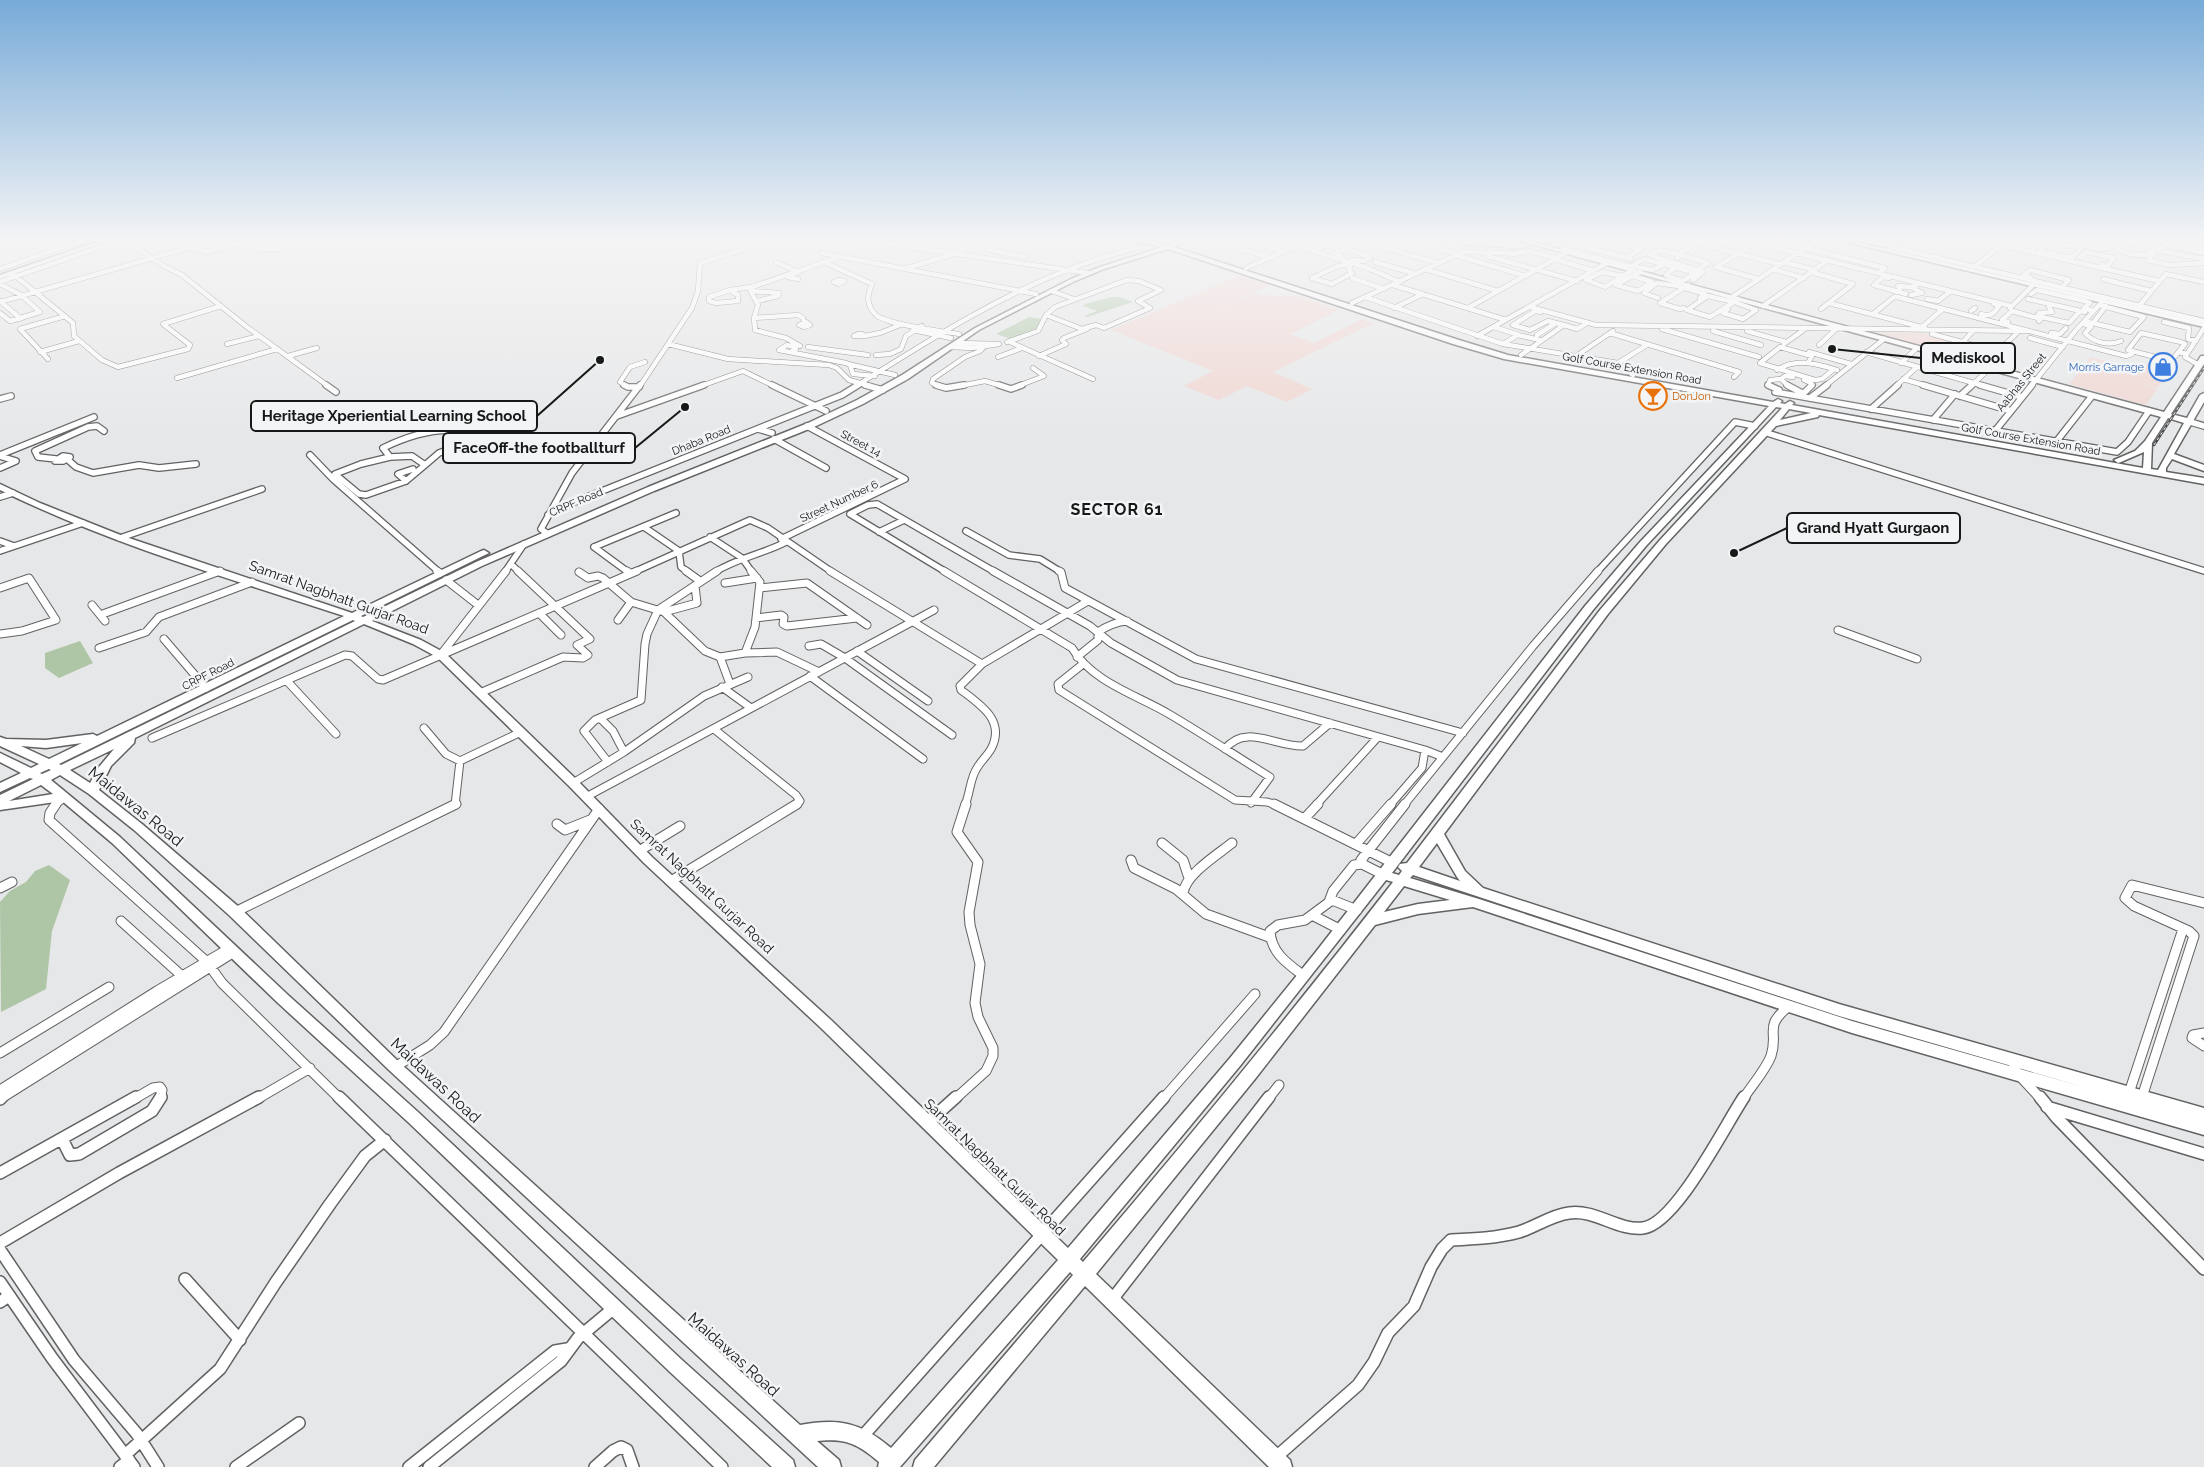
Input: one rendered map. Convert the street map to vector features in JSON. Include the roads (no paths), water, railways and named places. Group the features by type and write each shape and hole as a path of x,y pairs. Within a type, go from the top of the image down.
{"street":[{"path":"7,306 22,318"},
{"path":"2,323 40,312 34,306"},
{"path":"53,306 74,323 74,336 78,341 102,360 118,368 188,349 190,345 163,324 220,306"},
{"path":"222,306 336,392"},
{"path":"545,531 548,515 572,472 639,386 692,306"},
{"path":"756,306 754,327 757,331 786,338 800,346 837,349 868,355 867,353 873,351 878,353 876,356 890,354 901,349 906,336 922,326"},
{"path":"869,306 874,314 899,324 915,330 952,338 990,323 1023,306"},
{"name":"Dhaba Road","path":"548,515 562,507 738,442 758,429 816,406 875,376 938,335 952,338 999,306"},
{"path":"93,791 96,779 110,759 134,736 357,618 443,576 524,544 545,531 773,436 807,426 878,389 952,338 1012,306"},
{"path":"864,336 880,334 899,324 922,326 970,346 984,347 1010,342 1038,331 1051,310 1059,306"},
{"path":"1039,356 1066,344 1062,340 1064,338 1096,325 1103,328 1109,326 1150,308 1147,306"},
{"name":"Golf Course Extension Road","path":"1356,306 1480,350 1513,358 1732,397 1776,403"},
{"name":"Golf Course Extension Road","path":"1363,306 1480,345 1524,352 1776,403 2118,460 2147,468"},
{"path":"1390,306 1524,352 1573,356 1618,363 1633,375"},
{"path":"1463,306 1506,320"},
{"path":"1672,306 1684,308"},
{"path":"1692,306 1687,310 1710,317 1726,306"},
{"path":"1730,306 1723,313 1743,319 1756,310 1752,306"},
{"path":"1765,306 2204,426"},
{"path":"1821,309 1824,306"},
{"path":"1843,306 1999,352"},
{"path":"1873,314 1882,306"},
{"path":"1933,306 2030,330 2060,334 2066,328"},
{"path":"1955,306 1970,309 1988,316 1998,311 1998,306"},
{"path":"1996,323 2011,306"},
{"path":"2037,314 2052,312 2050,306"},
{"path":"2053,306 2092,312"},
{"path":"2086,306 2084,308 2092,312"},
{"name":"Aabhas Street","path":"1995,431 2076,330 2100,306"},
{"path":"2102,306 2092,325 2085,333 2094,341 2106,343 2122,341"},
{"path":"2092,325 2131,332 2144,316 2111,306"},
{"path":"2114,306 2204,327 2185,357 2200,365 2204,374"},
{"path":"2141,306 2204,321"},
{"path":"1477,336 1530,307 1586,324 1621,326 1835,330 1923,329 1936,331 2018,332 2030,330 2040,322"},
{"path":"1923,329 1943,309"},
{"path":"1544,312 1535,311 1513,325 1546,337"},
{"path":"2040,322 2041,319 2039,318 2012,311 2002,320 2030,330 2106,351 2126,356 2132,354"},
{"path":"2016,311 2037,314 2069,323 2080,311"},
{"path":"0,313 6,319 12,321"},
{"path":"754,318 798,315 803,318 804,322"},
{"path":"48,359 23,334 20,330 21,327 65,316"},
{"path":"1046,316 1087,329"},
{"path":"1530,330 1546,321 1577,329 1586,324"},
{"path":"2040,322 2076,330"},
{"path":"2083,322 2107,329"},
{"path":"2164,322 2189,328 2188,339"},
{"path":"1537,334 1556,323"},
{"path":"1524,352 1564,326"},
{"path":"1558,358 1573,356 1621,326"},
{"path":"1653,326 1759,357"},
{"path":"1494,327 1540,340"},
{"path":"1701,327 1761,345"},
{"path":"1738,328 1786,342 1806,329"},
{"path":"1819,345 1835,330"},
{"path":"1935,372 1974,331"},
{"path":"1933,420 1958,395 1975,384 1986,367 2018,332"},
{"path":"1610,333 1739,372 1734,377"},
{"path":"2140,333 2143,333 2184,343 2179,352 2173,360 2169,360 2128,349 2140,333"},
{"path":"1503,344 1519,335"},
{"path":"226,344 259,336"},
{"path":"1748,354 1770,338"},
{"path":"1775,392 1812,396 1884,338"},
{"path":"2030,338 2063,347"},
{"path":"2171,338 2196,341"},
{"path":"1480,345 1488,340"},
{"path":"40,352 78,341"},
{"path":"1010,342 1093,379"},
{"path":"1786,342 1784,345 1851,364"},
{"path":"668,344 728,359 829,365 838,369 844,377 878,389"},
{"path":"970,346 999,344"},
{"path":"1618,363 1647,345"},
{"path":"984,347 980,351 965,357 933,379 932,383 956,388 986,380 1012,389 1044,376 1033,368 1050,361"},
{"path":"288,356 318,348"},
{"path":"1005,361 996,356 1022,348"},
{"path":"1808,363 1812,356 1780,348 1760,363 1777,370 1820,380 1834,369"},
{"path":"1901,362 1918,348"},
{"path":"177,378 277,349"},
{"path":"792,352 901,374"},
{"path":"1866,352 2022,397"},
{"path":"2179,352 2187,354"},
{"path":"639,386 628,387 620,382 633,365 645,362"},
{"path":"1777,370 1785,363 1808,363 1842,371"},
{"path":"848,364 853,374 875,376"},
{"path":"2118,460 2138,453 2148,443 2200,365"},
{"path":"1871,409 1917,367"},
{"path":"617,416 742,371 826,411"},
{"name":"CRPF Road","path":"443,576 738,442 773,436 878,389 901,374"},
{"path":"1792,377 1811,383 1803,393 1781,391 1768,385 1770,380 1792,377"},
{"path":"1904,379 2011,410"},
{"path":"1781,380 1788,386 1812,396 1871,409 2119,452 2149,411"},
{"path":"2162,471 2187,421 2204,395"},
{"path":"0,399 11,396"},
{"path":"2056,442 2092,396"},
{"path":"1732,397 1754,408 1762,415 1764,425"},
{"path":"1764,425 1776,403"},
{"path":"796,1434 834,1429 846,1430 862,1437 889,1464 1068,1261 1304,976 1590,608 1643,544 1764,425 1788,405"},
{"name":"Golf Course Extension Road","path":"1788,405 1825,414 2147,468 2204,482"},
{"path":"1764,425 1825,414"},
{"path":"0,456 94,417"},
{"path":"1362,864 1362,858 1367,850 1533,646 1611,555 1735,422 1764,425 2204,571"},
{"path":"104,431 96,426 88,427 40,447 35,451 38,457 56,458 69,456 68,460 76,470 86,472 102,472 141,465 158,468 196,464"},
{"name":"Street 14","path":"807,426 905,479"},
{"path":"391,458 383,448 414,436 455,429 474,432 481,437 439,453 425,465 406,481 363,496 336,479 335,473 370,461 411,456 425,465"},
{"path":"758,429 826,468"},
{"path":"2147,468 2148,443"},
{"path":"29,444 40,447"},
{"path":"922,1467 1245,1080 1405,875 1610,605 1742,447"},
{"path":"310,455 443,576 478,605"},
{"path":"2170,455 2204,468"},
{"path":"0,456 16,462 0,468"},
{"path":"406,481 398,474 412,469"},
{"name":"Golf Course Extension Road","path":"2162,471 2204,475"},
{"name":"Street Number 6","path":"661,611 728,564 742,558 767,552 783,541 905,479"},
{"name":"Samrat Nagbhatt Gurjar Road","path":"0,487 7,495 120,538 357,618 426,646 440,655 586,796 595,814 639,851 826,1024 1068,1261 1279,1462"},
{"path":"120,538 262,489"},
{"path":"1251,802 1263,789 1270,777 1168,713 1130,694 1082,664 1072,648 1041,628 850,514 868,505 877,504 1177,680 1424,750 1442,757"},
{"path":"630,573 594,548 676,513"},
{"path":"0,788 37,776 145,730 233,702 287,681 345,655 352,656 378,679 383,680 610,583 746,521 754,520 783,541 912,623 982,664"},
{"path":"879,532 904,520"},
{"path":"0,551 83,523"},
{"path":"608,762 584,731 585,728 600,718 641,700 647,634 661,611 697,603 697,584 681,567 679,551 644,526"},
{"path":"966,531 1009,555 1040,559 1061,572 1065,588 1196,659 1462,733"},
{"path":"710,536 742,558 758,578 760,588 754,633 745,653"},
{"path":"0,541 14,546"},
{"path":"440,655 511,564 524,544"},
{"path":"480,693 562,657 583,658 588,655 577,645 590,639 511,564"},
{"path":"100,614 220,571"},
{"path":"579,572 588,578 601,577 631,602 661,611 705,651 720,657 745,653 782,653 819,672"},
{"path":"0,588 29,578 56,620 22,631 0,634"},
{"path":"725,583 758,578"},
{"path":"99,648 146,632 159,617 252,582"},
{"path":"760,588 807,583 868,625"},
{"path":"927,1124 986,1072 994,1062 995,1057 992,1046 979,1020 975,1003 980,964 969,918 978,862 956,832 971,790 974,774 988,753 996,736 995,725 988,711 976,700 960,690 960,686 982,664 1088,601"},
{"path":"618,620 631,602"},
{"path":"92,605 105,621"},
{"path":"586,796 934,610"},
{"path":"539,613 560,635"},
{"path":"756,618 782,615 784,618 783,624 787,626 857,618"},
{"name":"CRPF Road","path":"145,730 206,688 357,618"},
{"path":"1098,632 1111,624 1127,621"},
{"path":"1838,630 1917,659"},
{"path":"1077,657 1098,640 1098,632"},
{"path":"164,639 206,688"},
{"path":"809,646 821,644 845,658 952,735"},
{"path":"857,651 928,701"},
{"path":"720,657 730,684"},
{"path":"1082,664 1061,680 1057,686 1059,690 1225,795 1238,802 1267,802 1305,818 1367,850 1388,869"},
{"path":"810,676 923,759"},
{"path":"573,783 624,752 700,698 748,677"},
{"path":"287,681 336,734"},
{"path":"722,687 751,708"},
{"path":"225,688 233,702"},
{"path":"600,718 614,731 624,752"},
{"path":"1225,748 1238,737 1248,736 1289,747 1303,746 1330,723"},
{"path":"424,728 446,754 460,762"},
{"path":"671,881 794,807 800,801 799,797 714,729"},
{"path":"0,741 46,744 145,730"},
{"path":"460,762 521,732"},
{"path":"1305,818 1378,737"},
{"name":"Maidawas Road","path":"0,741 56,767 93,791 138,827 235,912 395,1067 832,1467"},
{"path":"1356,844 1422,768 1425,759 1424,750"},
{"path":"0,757 37,776 116,840 413,1117 778,1463"},
{"path":"235,912 453,807 456,804 460,762"},
{"path":"1,806 37,776"},
{"path":"1,806 65,797"},
{"path":"65,797 55,804 49,814 49,820 208,964 222,983 385,1140 421,1178 722,1467"},
{"path":"557,824 565,830 595,814"},
{"path":"395,1067 430,1045 444,1032 595,814"},
{"path":"639,851 680,826"},
{"path":"1437,833 1461,874 1478,897 1788,1007 1879,1035 2136,1095 2204,1115"},
{"path":"1162,842 1182,860 1189,878"},
{"path":"1183,893 1184,886 1189,878 1232,844"},
{"path":"1131,860 1131,864 1139,871 1183,893 1206,914 1269,936"},
{"path":"1329,902 1333,891 1354,865 1362,864 1388,869 1839,1010 2204,1128"},
{"path":"0,888 12,882"},
{"path":"2136,1095 2164,1029 2194,936 2183,928 2128,902 2126,898 2130,886 2140,886 2204,903"},
{"path":"1369,921 1418,909 1452,906 1478,897"},
{"path":"1304,976 1280,958 1269,936 1270,931 1274,927 1285,923 1305,920 1329,902 1336,900 1357,910"},
{"path":"1312,915 1341,930"},
{"path":"121,920 182,976"},
{"path":"2136,1095 2153,1024 2183,928"},
{"path":"0,1090 232,950"},
{"path":"2172,961 2184,967"},
{"path":"0,1099 160,993 182,976 208,964"},
{"path":"0,1053 108,987"},
{"path":"2164,988 2175,993"},
{"path":"862,1437 1043,1236 1255,994"},
{"path":"1279,1462 1358,1385 1374,1362 1388,1333 1418,1300 1431,1267 1442,1249 1451,1240 1487,1238 1518,1232 1575,1212 1593,1215 1635,1228 1650,1227 1658,1222 1684,1193 1768,1062 1772,1054 1772,1025 1776,1016 1788,1007"},
{"path":"2153,1024 2164,1029"},
{"path":"2204,1033 2193,1035 2192,1038 2204,1046"},
{"path":"2014,1067 2047,1107 2203,1268"},
{"path":"0,1243 119,1173 220,1120 310,1068"},
{"path":"1111,1301 1279,1085"},
{"path":"0,1173 153,1088 160,1087 162,1090 160,1101 152,1110 80,1154 70,1155 62,1139"},
{"path":"2047,1107 2204,1154"},
{"path":"0,1282 5,1299 52,1358 127,1462 141,1440 212,1378 229,1357 276,1282 361,1161 385,1140"},
{"path":"0,1250 74,1360 141,1440 158,1467"},
{"path":"185,1279 240,1340"},
{"path":"430,1467 561,1360 567,1349 583,1333 614,1308"},
{"path":"409,1467 555,1351 567,1349"},
{"path":"236,1467 299,1422"},
{"path":"595,1467 613,1451 621,1447 627,1450 633,1467"}],"railway":[{"path":"2154,445 2204,368"}],"place":[{"name":"Mediskool","path":"1832,349"},
{"name":"Heritage Xperiential Learning School","path":"600,360"},
{"name":"Morris Garrage","path":"2163,367"},
{"name":"DonJon","path":"1653,396"},
{"name":"FaceOff-the footballturf","path":"685,407"},
{"name":"Grand Hyatt Gurgaon","path":"1734,553"}],"district":[{"name":"SECTOR 61","path":"1117,509"}]}
